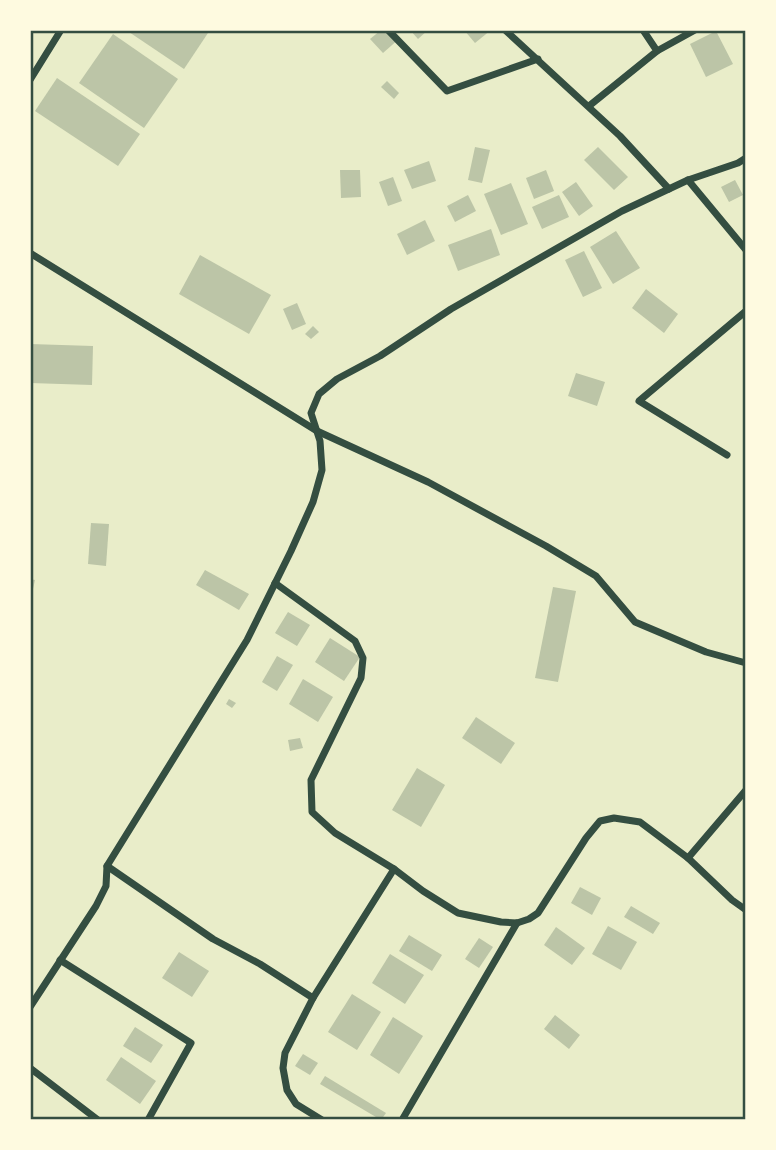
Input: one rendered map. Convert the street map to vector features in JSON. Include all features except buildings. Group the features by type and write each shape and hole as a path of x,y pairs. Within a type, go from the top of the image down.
{"street":[{"path":"30,80 61,30"},
{"path":"388,30 447,91 538,59"},
{"path":"505,30 620,135 669,189"},
{"path":"643,30 657,51"},
{"path":"589,106 657,51 695,30"},
{"path":"30,1007 96,906 106,886 107,866 247,639 275,583 313,502 322,470 320,441 312,413 320,394 337,379 380,356 451,309 622,211 688,180 746,158"},
{"path":"688,180 746,250"},
{"path":"30,253 317,431 428,482 596,576 635,622 706,652 746,663"},
{"path":"726,455 639,401 746,311"},
{"path":"275,583 355,641 363,658 361,678 310,780 312,812 335,833 458,913 517,923 538,913 586,838 600,821 614,818 640,822 688,858 746,910"},
{"path":"688,858 746,790"},
{"path":"107,866 214,939 313,998"},
{"path":"322,1120 296,1104 287,1090 283,1068 285,1053 313,998 394,869"},
{"path":"402,1120 517,923"},
{"path":"60,960 191,1043 148,1120"},
{"path":"30,1068 98,1120"}]}
